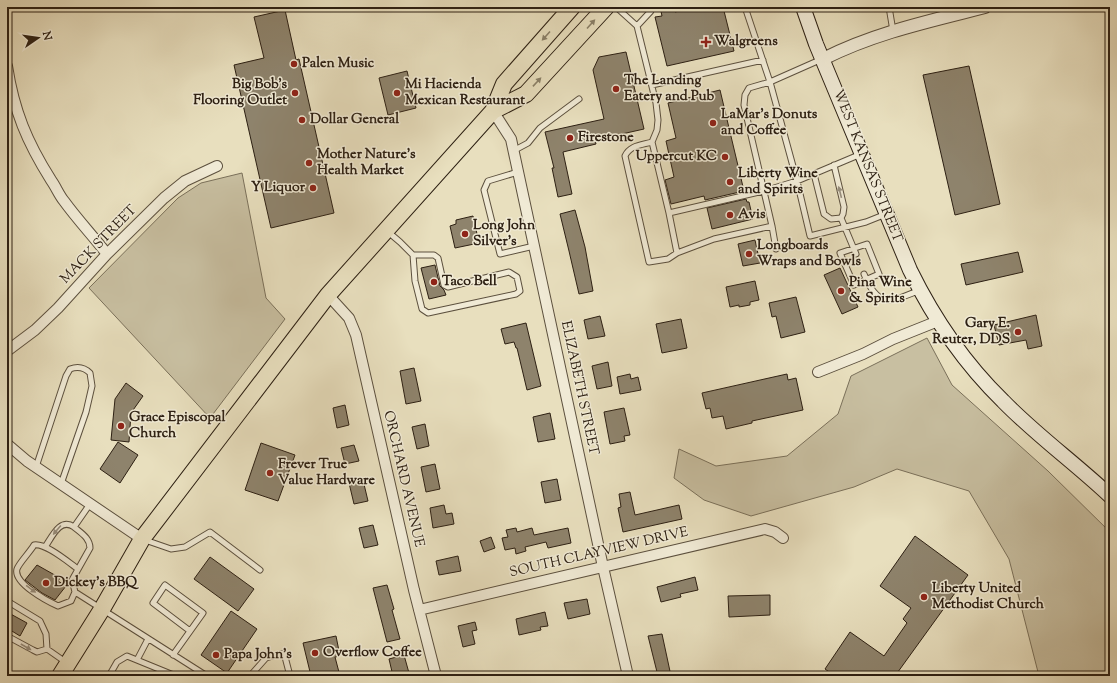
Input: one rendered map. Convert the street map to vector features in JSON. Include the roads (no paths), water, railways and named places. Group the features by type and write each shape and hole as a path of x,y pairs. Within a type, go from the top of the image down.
{"highway":[{"path":"64,670 102,609 142,539 328,295 493,111 504,84 572,7"},
{"path":"493,111 526,94 606,7"}],"main road":[{"name":"WEST KANSAS STREET","path":"803,7 910,270 938,321 964,358 995,394 1110,496"}],"street":[{"path":"823,59 842,50 894,31 961,10 985,7"},
{"path":"7,66 11,89 18,114 27,138 39,161 63,200 107,254"},
{"name":"ELIZABETH STREET","path":"493,111 511,139 603,567 628,676"},
{"name":"MACK STREET","path":"7,351 35,330 58,308 107,254 164,198 185,181 218,166"},
{"name":"ORCHARD AVENUE","path":"328,295 348,318 356,335 419,610 436,676"},
{"path":"818,372 938,321"},
{"path":"7,444 36,467 142,539"},
{"name":"SOUTH CLAYVIEW DRIVE","path":"419,610 765,529 775,532 783,538"}],"lane":[{"path":"616,7 637,26 652,85 658,120 657,130 652,142 677,253"},
{"path":"637,26 651,11 652,7"},
{"path":"745,7 770,82 797,181 810,236 866,222 887,213"},
{"path":"889,7 894,31"},
{"path":"776,249 744,105 746,95 749,88 770,82 823,59"},
{"path":"652,85 763,60"},
{"path":"513,152 528,143 540,128 579,98"},
{"path":"652,142 633,147 627,151 625,156 649,262 668,259 677,253 714,239 772,226"},
{"path":"669,213 764,191 797,181 862,153"},
{"path":"814,174 824,214 831,219 840,218 844,214 844,207 834,165"},
{"path":"518,172 488,181 484,190 500,254 534,246"},
{"path":"840,218 856,254"},
{"path":"386,231 413,255 416,281 422,309 428,313 516,294 520,291 516,277 509,272 448,287 444,285 438,258 434,255 413,255"},
{"path":"867,244 879,274 867,280 854,286 840,253 867,244"},
{"path":"864,274 876,294 884,299 895,300 920,290"},
{"path":"36,467 66,376 70,369 76,367 85,369 90,373 92,386 86,412 61,484"},
{"path":"74,527 90,504"},
{"path":"45,547 62,524 74,527 89,540 90,544 90,548 72,580 75,592 71,602 58,606 48,602 22,583 17,577 17,569 34,546 38,544 45,547 78,568"},
{"path":"142,539 171,548 185,547 210,532 260,570"},
{"path":"173,655 203,613 165,585 153,603 190,631"},
{"path":"75,592 207,676"},
{"path":"7,601 40,621 46,634 47,649 64,670"},
{"path":"7,636 37,652 47,649"},
{"path":"137,660 148,639"},
{"path":"250,676 266,658 284,652 290,676"},
{"path":"109,676 117,662 127,656 176,676"}],"place":[{"name":"Walgreens","path":"706,42"},
{"name":"Palen Music","path":"294,64"},
{"name":"The Landing Eatery and Pub","path":"616,89"},
{"name":"Big Bob's Flooring Outlet","path":"295,93"},
{"name":"Mi Hacienda Mexican Restaurant","path":"397,93"},
{"name":"Dollar General","path":"302,120"},
{"name":"LaMar's Donuts and Coffee","path":"713,123"},
{"name":"Firestone","path":"570,138"},
{"name":"Uppercut KC","path":"725,157"},
{"name":"Mother Nature's Health Market","path":"309,163"},
{"name":"Liberty Wine and Spirits","path":"730,182"},
{"name":"Y Liquor","path":"313,188"},
{"name":"Avis","path":"730,215"},
{"name":"Long John Silver's","path":"465,234"},
{"name":"Longboards Wraps and Bowls","path":"749,254"},
{"name":"Taco Bell","path":"434,282"},
{"name":"Pina Wine & Spirits","path":"841,291"},
{"name":"Gary E. Reuter, DDS","path":"1018,332"},
{"name":"Grace Episcopal Church","path":"121,426"},
{"name":"Frever True Value Hardware","path":"270,473"},
{"name":"Dickey's BBQ","path":"46,583"},
{"name":"Liberty United Methodist Church","path":"924,597"},
{"name":"Overflow Coffee","path":"315,653"},
{"name":"Papa John's","path":"216,655"}]}
